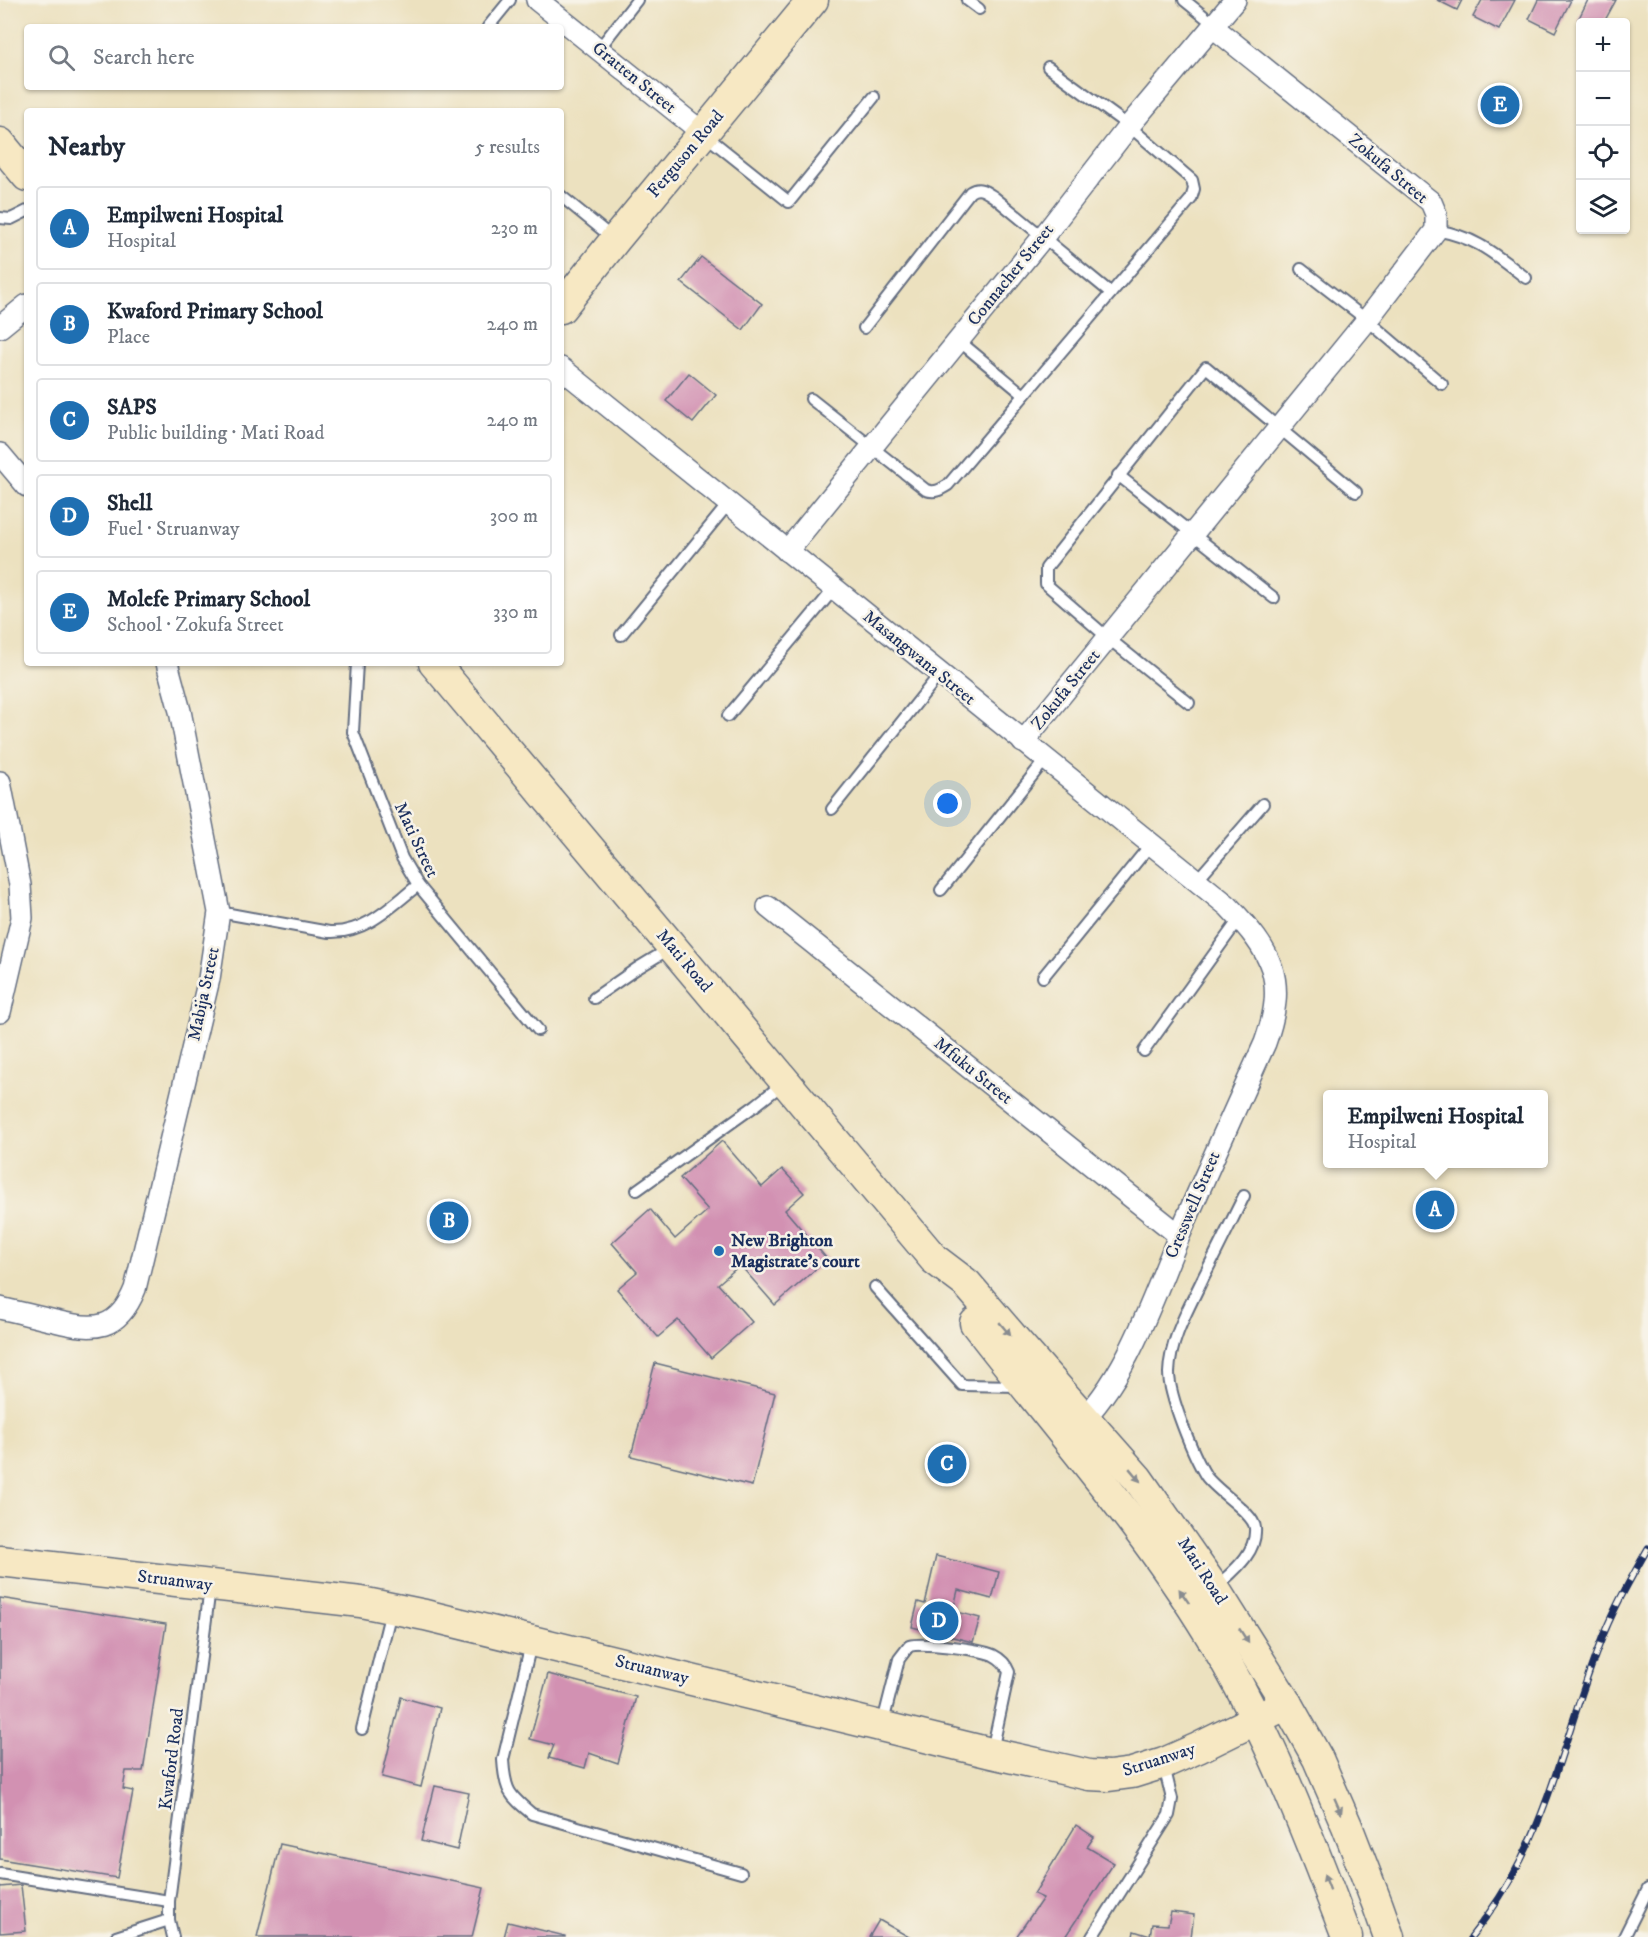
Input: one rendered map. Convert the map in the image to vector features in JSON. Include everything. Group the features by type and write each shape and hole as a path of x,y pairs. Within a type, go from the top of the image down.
{"street":[{"name":"Gratten Street","path":"537,0 703,133"},
{"name":"Ferguson Road","path":"564,304 813,0"},
{"name":"Connacher Street","path":"787,551 1043,237 1129,126 1235,0"},
{"name":"Zokufa Street","path":"1023,742 1368,320 1436,231 1436,214 1431,202 1214,26"},
{"path":"0,144 24,172"},
{"path":"0,327 24,307"},
{"name":"Masangwana Street","path":"564,370 1228,906 1240,918 1268,956"},
{"path":"0,454 24,482"},
{"name":"Mabija Street","path":"0,1308 80,1327 99,1327 116,1318 129,1303 135,1289 209,979 219,912 180,711 168,666"},
{"name":"Mati Road","path":"437,666 934,1259 950,1292 1075,1427 1138,1479 1214,1588 1287,1704 1318,1759 1343,1816 1389,1937"},
{"path":"0,782 20,885 22,918 0,1012"},
{"name":"Mfuku Street","path":"768,907 1179,1235"},
{"name":"Cresswell Street","path":"1075,1427 1115,1377 1145,1316 1273,1021 1277,995 1268,956"},
{"name":"Mati Road","path":"1075,1427 1135,1526 1187,1599 1257,1719 1312,1844 1347,1937"},
{"name":"Struanway","path":"0,1561 361,1602 392,1608 991,1753 1077,1773 1100,1776 1132,1773 1164,1763 1287,1704"}],"lane":[{"path":"490,24 510,0"},
{"path":"598,50 637,0"},
{"path":"967,0 979,9"},
{"path":"1184,0 1214,26"},
{"path":"811,399 926,490 936,492 948,485 1191,199 1194,189 1192,180 1129,126 1048,67"},
{"path":"703,133 789,202 874,97"},
{"path":"864,328 974,189 984,190 1111,293"},
{"path":"564,198 615,240"},
{"path":"0,218 11,219 24,212"},
{"path":"1436,231 1469,238 1526,278"},
{"path":"1301,269 1368,320 1442,384"},
{"path":"958,340 1024,395"},
{"name":"Zokufa Street","path":"1189,703 1108,638 1046,584 1046,568 1118,475 1206,367 1280,426 1356,492"},
{"path":"1118,475 1274,598"},
{"path":"621,635 729,503"},
{"path":"728,716 834,589"},
{"name":"Mati Street","path":"357,666 354,737 402,858 418,885 538,1030"},
{"path":"832,809 939,675"},
{"path":"941,890 1045,760"},
{"path":"1196,881 1263,804"},
{"path":"1043,977 1151,844"},
{"path":"219,912 329,932 341,932 353,930 370,922 418,885"},
{"path":"1144,1051 1240,918"},
{"path":"594,998 672,947"},
{"path":"637,1190 756,1106 786,1082"},
{"path":"1214,1588 1245,1560 1255,1536 1255,1527 1250,1517 1218,1489 1206,1475 1171,1392 1169,1374 1173,1344 1182,1322 1244,1196"},
{"path":"875,1287 958,1382 965,1386 985,1386 1020,1369"},
{"path":"985,1386 1020,1369"},
{"name":"Kwaford Road","path":"173,1937 169,1920 169,1901 211,1585"},
{"path":"362,1729 392,1608"},
{"path":"531,1640 503,1760 504,1778 511,1796 532,1814 741,1873"},
{"path":"882,1726 899,1659 909,1646 922,1645 988,1653 1003,1662 1009,1672 991,1753"},
{"path":"1092,1937 1169,1815 1172,1799 1164,1763"},
{"path":"0,1874 169,1901"},
{"path":"1624,1937 1648,1889"},
{"path":"116,1937 169,1920"}],"building":[{"path":"1437,0 1462,0 1457,10"},
{"path":"1482,0 1515,0 1499,30 1473,17"},
{"path":"1538,0 1571,0 1555,32 1529,19"},
{"path":"1588,0 1616,0 1606,18 1579,18"},
{"path":"701,257 762,304 743,330 681,282"},
{"path":"689,373 716,395 693,423 666,401"},
{"name":"New Brighton Magistrate's court","path":"722,1141 762,1187 782,1169 804,1193 785,1210 827,1259 775,1305 740,1265 718,1284 752,1322 711,1358 678,1320 658,1337 617,1289 637,1272 612,1243 650,1209 675,1239 708,1210 680,1178"},
{"path":"655,1363 775,1393 752,1486 631,1456"},
{"path":"936,1556 999,1572 992,1599 958,1590 953,1611 980,1618 973,1642 912,1627 918,1602 925,1604"},
{"path":"0,1598 166,1624 143,1771 126,1771 123,1789 133,1791 117,1878 0,1859"},
{"path":"548,1674 636,1697 618,1763 589,1753 585,1768 549,1758 554,1745 530,1739"},
{"path":"401,1697 440,1708 421,1787 382,1777"},
{"path":"435,1786 469,1793 457,1850 421,1841"},
{"path":"1076,1825 1094,1837 1087,1847 1114,1863 1065,1937 1016,1937 1043,1898 1034,1894"},
{"path":"280,1844 484,1888 472,1937 257,1937"},
{"path":"21,1885 26,1931 0,1933 0,1887"},
{"path":"1171,1912 1194,1915 1191,1937 1133,1937 1134,1931 1150,1936 1152,1924 1168,1925"},
{"path":"879,1920 909,1937 869,1937"},
{"path":"508,1922 565,1936 565,1937 504,1937"}],"railway":[{"path":"1471,1937 1504,1890 1533,1834 1604,1633 1648,1548"}],"place":[{"name":"Molefe Primary School","path":"1500,105"},
{"name":"Empilweni Hospital","path":"1435,1210"},
{"name":"Kwaford Primary School","path":"449,1221"},
{"name":"New Brighton Magistrate's court","path":"719,1251"},
{"name":"SAPS","path":"947,1464"},
{"name":"Shell","path":"939,1621"}]}
